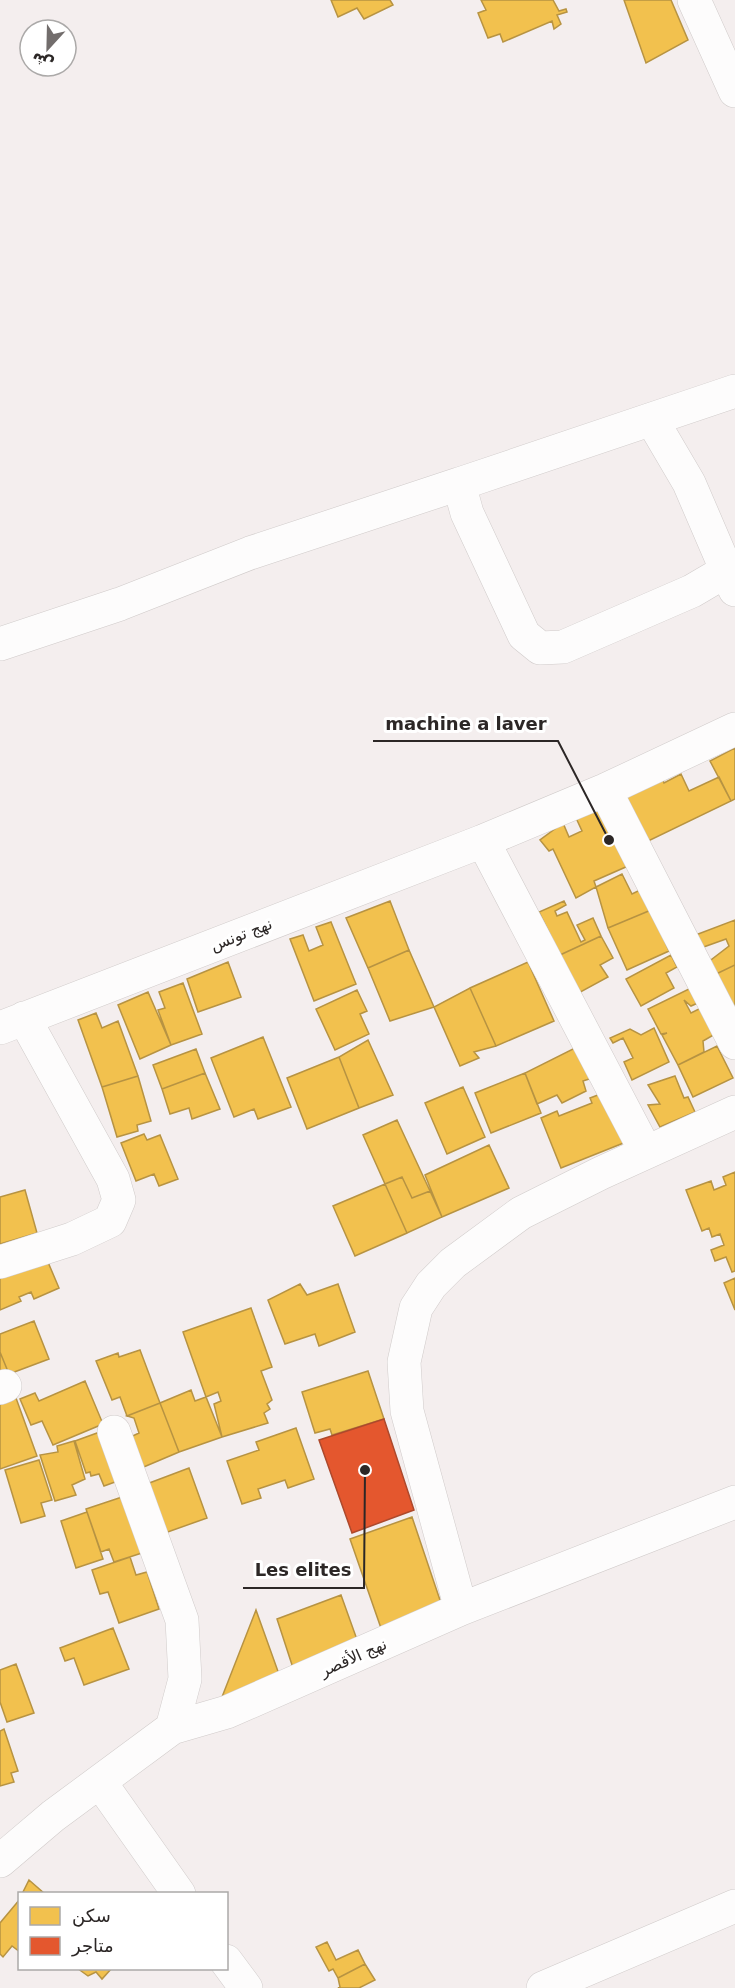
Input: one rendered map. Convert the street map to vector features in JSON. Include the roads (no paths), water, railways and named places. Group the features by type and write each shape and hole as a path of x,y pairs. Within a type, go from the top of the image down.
{"street":[{"path":"694,0 735,90"},
{"path":"0,644 120,604 250,553 735,391"},
{"path":"459,484 467,513 524,634 540,648 563,647 692,591 730,581 689,483 652,420"},
{"name":"نهج تونس","path":"12,1023 483,842 605,790 735,729"},
{"path":"605,790 735,1043"},
{"path":"483,842 646,1152"},
{"path":"0,1262 72,1239 110,1221 119,1200 113,1179 12,1023"},
{"path":"461,1609 407,1411 404,1362 416,1308 431,1285 453,1263 521,1214 646,1152 735,1112"},
{"path":"114,1432 182,1620 185,1679 172,1728"},
{"name":"نهج الأقصر","path":"0,1862 53,1816 172,1728 227,1712 461,1609 735,1502"},
{"path":"99,1782 177,1892"},
{"path":"543,1988 735,1906"},
{"path":"228,1964 246,1988"}],"place":[{"name":"machine a laver","path":"609,840"},
{"name":"Les elites","path":"365,1470"}]}
